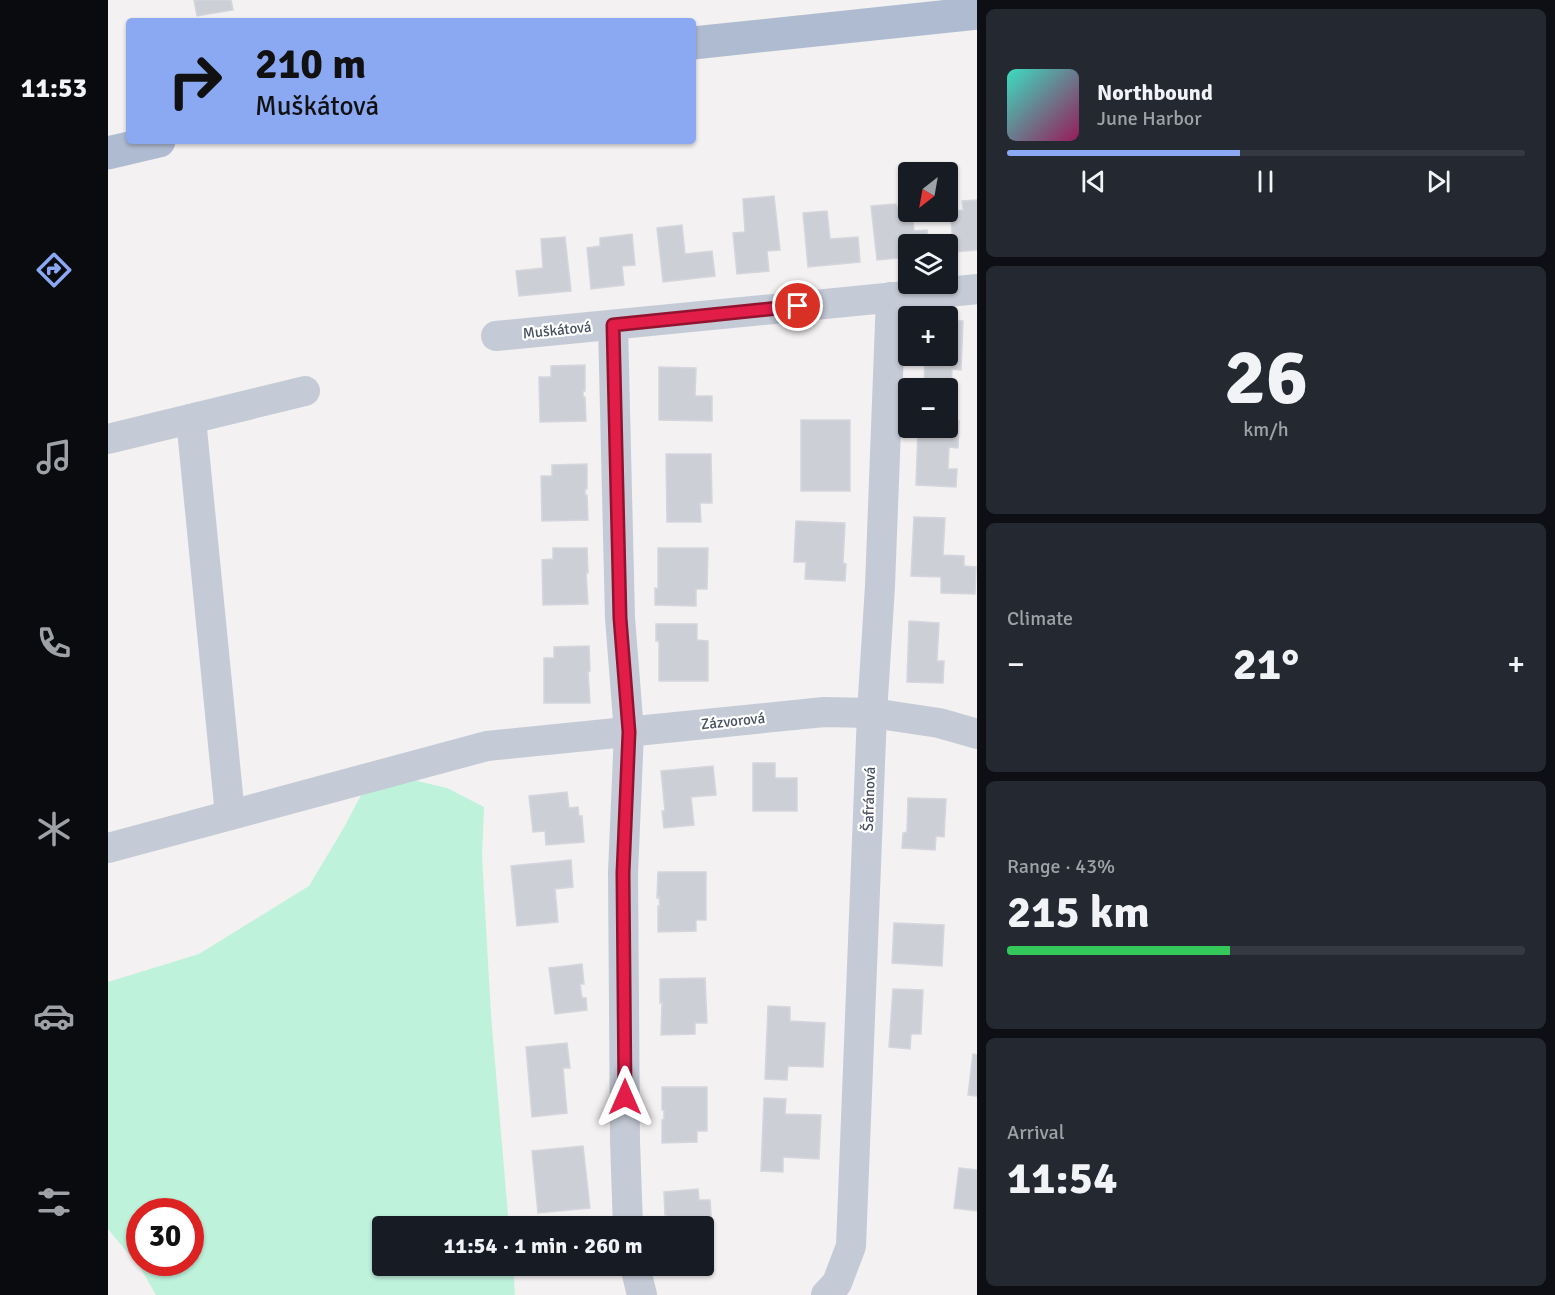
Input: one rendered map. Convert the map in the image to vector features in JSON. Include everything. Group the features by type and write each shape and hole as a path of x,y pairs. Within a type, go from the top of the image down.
{"main road":[{"path":"696,43 977,13"},
{"path":"108,153 146,144"}],"street":[{"name":"Muškátová","path":"496,336 977,289"},
{"name":"Šafránová","path":"826,1295 837,1283 851,1246 891,297"},
{"path":"613,325 620,618 629,732 623,873 628,1216"},
{"path":"108,439 305,391"},
{"path":"191,419 230,815"},
{"name":"Zázvorová","path":"108,848 487,746 824,712 872,713 939,723 977,734"},
{"path":"637,1276 642,1295"}],"green space":[{"path":"400,777 447,788 484,807 482,856 491,1015 508,1216 372,1216 372,1276 514,1276 515,1295 156,1295 145,1276 204,1276 204,1198 126,1198 126,1251 108,1229 108,982 199,954 309,886 366,786"}],"building":[{"path":"194,0 231,0 233,10 197,16"},
{"path":"774,196 780,250 767,251 769,271 737,274 733,233 745,232 743,199"},
{"path":"977,200 977,250 958,252 958,234 952,234 951,222 958,222 958,210 963,210 962,201"},
{"path":"896,204 898,222 913,222 914,231 927,230 927,234 898,234 898,258 877,260 871,206"},
{"path":"827,211 830,239 858,237 860,262 808,267 803,213"},
{"path":"682,225 685,254 712,251 715,276 663,282 657,228"},
{"path":"632,234 635,265 622,266 624,285 591,289 587,248 600,246 600,238"},
{"path":"565,237 571,291 519,296 516,271 543,268 541,239"},
{"path":"958,321 963,321 961,370 952,369 952,378 924,378 925,366 958,366"},
{"path":"585,365 583,397 585,397 586,421 540,422 539,377 551,377 551,366"},
{"path":"659,367 696,368 695,396 712,396 712,421 659,420"},
{"path":"801,420 850,420 850,491 801,491"},
{"path":"959,421 958,448 949,447 948,469 957,469 956,487 916,485 918,438 958,438"},
{"path":"666,454 711,454 712,503 700,503 701,522 667,522"},
{"path":"587,464 585,495 587,495 588,520 542,521 541,476 552,476 552,465"},
{"path":"914,517 945,518 943,555 964,556 964,566 976,567 975,594 941,593 941,577 911,576"},
{"path":"796,521 845,523 843,563 846,564 845,581 805,579 806,562 794,562"},
{"path":"553,548 587,548 588,604 543,605 542,560 553,559"},
{"path":"658,548 708,548 707,589 696,589 696,606 655,605 655,588 658,589"},
{"path":"909,621 939,623 937,661 944,661 943,683 907,682"},
{"path":"656,624 697,624 697,640 708,641 708,681 659,681 659,641 656,641"},
{"path":"589,646 590,703 544,703 544,658 554,658 554,647"},
{"path":"753,763 775,763 775,778 797,778 797,811 753,811"},
{"path":"713,766 716,795 691,797 694,825 664,828 662,811 665,811 661,771"},
{"path":"567,792 569,808 578,807 579,816 582,816 584,842 546,845 545,831 533,832 529,796"},
{"path":"908,798 946,799 944,837 936,836 935,850 902,848 903,833 907,832"},
{"path":"571,860 573,887 555,889 558,922 517,926 511,866"},
{"path":"658,872 706,872 706,920 696,920 696,931 658,932 658,906 660,907 659,897 657,898"},
{"path":"894,923 944,925 942,966 892,963"},
{"path":"582,964 584,984 580,984 582,998 586,998 587,1010 555,1014 549,968"},
{"path":"705,978 707,1023 695,1023 695,1034 661,1035 660,979"},
{"path":"893,989 923,990 921,1034 911,1034 910,1049 889,1047"},
{"path":"768,1006 790,1007 790,1021 825,1023 823,1067 788,1066 787,1080 765,1079"},
{"path":"567,1043 570,1068 563,1068 567,1113 532,1117 526,1047"},
{"path":"973,1054 977,1055 977,1096 968,1095"},
{"path":"662,1087 707,1087 707,1131 697,1131 697,1142 662,1143 664,1110 662,1110"},
{"path":"764,1098 786,1099 785,1114 821,1115 819,1159 783,1157 783,1172 761,1171"},
{"path":"583,1146 590,1208 538,1213 532,1151"},
{"path":"959,1168 977,1170 977,1211 954,1208"},
{"path":"698,1189 699,1200 710,1200 711,1216 665,1215 664,1192"}],"route":[{"path":"625,1097 623,873 629,732 620,618 613,325 798,306"}]}
